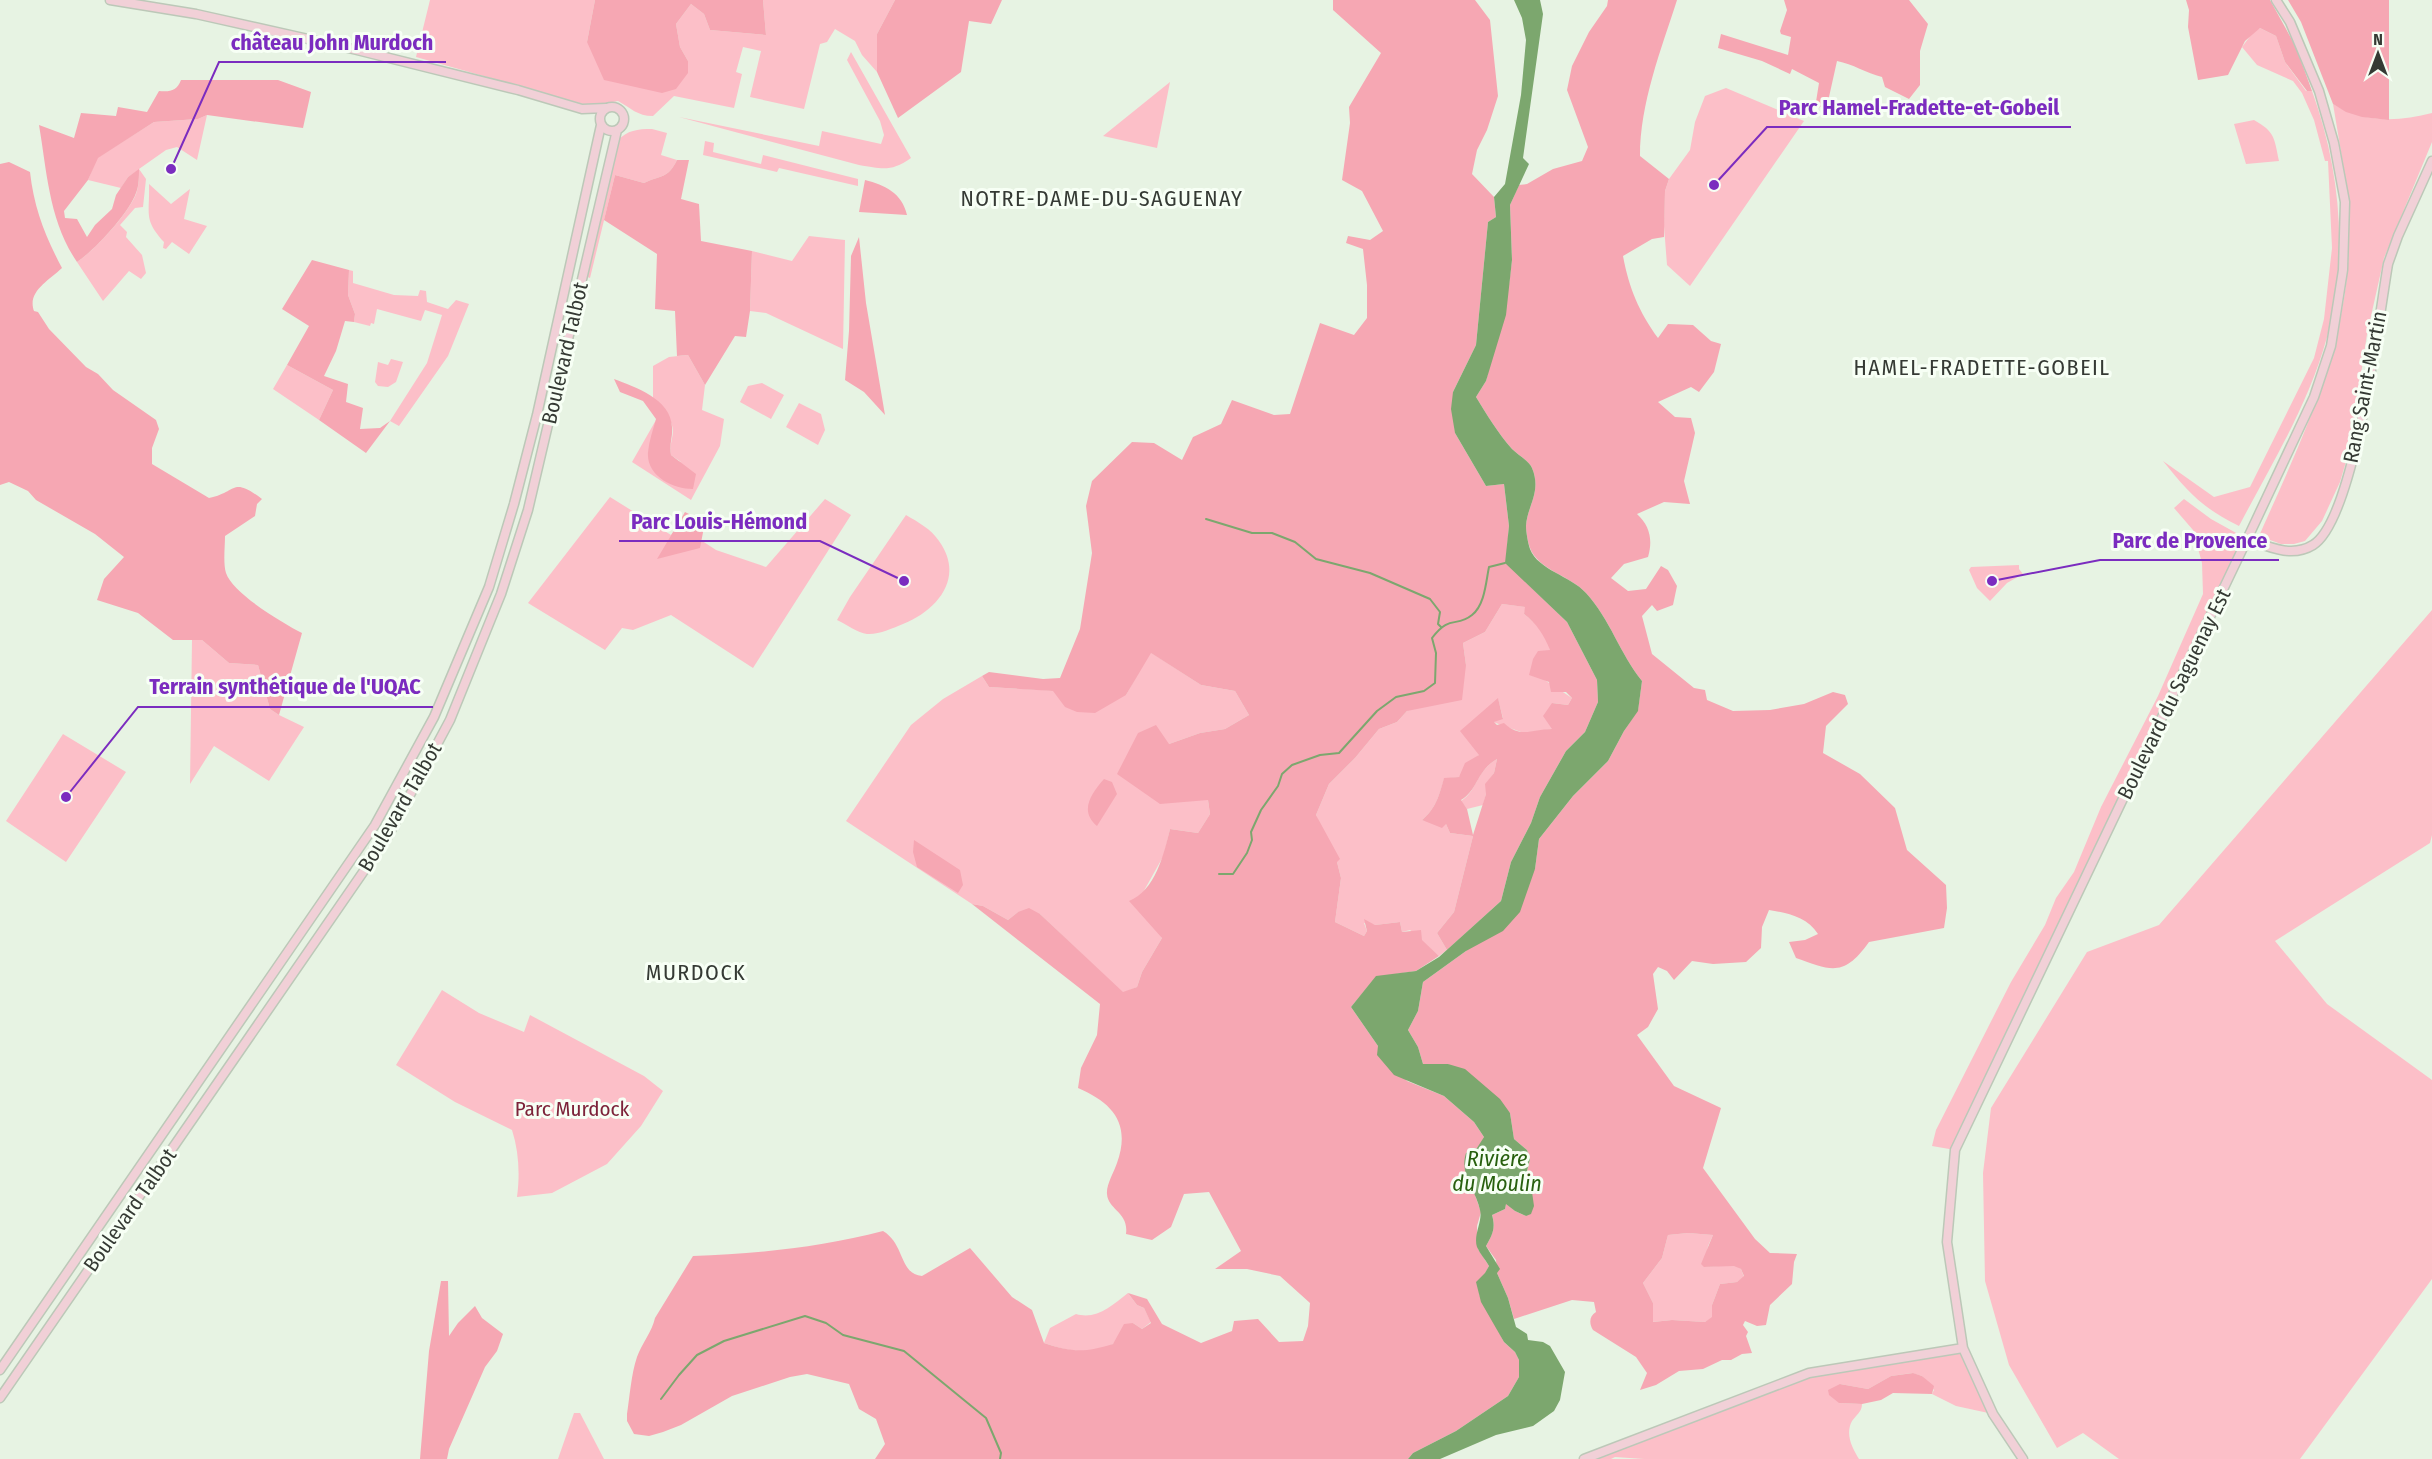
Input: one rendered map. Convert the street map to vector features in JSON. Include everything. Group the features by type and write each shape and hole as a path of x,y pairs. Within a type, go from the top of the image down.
{"main road":[{"path":"110,0 196,14 357,50 518,90 582,109 615,108 622,113 624,122 617,130 609,131 582,109"},
{"name":"Boulevard du Saguenay Est","path":"2023,1459 1993,1414 1963,1348 1947,1242 1955,1150 2247,539 2317,387 2331,346 2343,270 2345,202 2334,143 2319,91 2290,22 2276,0"},
{"path":"601,124 601,113 606,108"},
{"name":"Boulevard Talbot","path":"0,1370 375,825 434,717 489,586 514,504 537,415 601,124"},
{"name":"Boulevard Talbot","path":"0,1398 388,836 450,720 501,594 528,510 617,130"},
{"name":"Rang Saint-Martin","path":"2247,539 2282,551 2298,551 2315,544 2332,520 2343,494 2358,442 2388,264 2398,236 2432,161"},
{"path":"1584,1459 1809,1373 1963,1348"}],"green space":[{"path":"430,0 595,0 587,42 688,61 680,47 676,24 691,4 704,14 710,30 766,35 763,0 895,0 877,34 877,72 862,55 855,41 835,29 827,42 820,44 804,109 750,97 761,51 743,47 736,72 742,74 734,108 674,96 653,116 647,116 618,101 593,106 583,104 416,57"},
{"path":"2260,28 2276,36 2285,62 2306,91 2312,91 2322,120 2335,182 2339,244 2338,276 2327,337 2310,386 2288,434 2239,526 2205,506 2180,482 2163,461 2214,497 2250,487 2314,358 2324,319 2332,248 2328,161 2325,161 2314,120 2302,93 2293,81 2257,65 2242,47 2254,31"},
{"path":"851,52 911,158 898,166 881,168 859,165 679,117 819,146 822,131 881,144 884,135 880,121 847,60"},
{"path":"1170,82 1157,148 1103,136"},
{"path":"1726,88 1804,121 1690,286 1667,265 1664,226 1665,191 1669,179 1690,150 1695,122 1705,96"},
{"path":"2333,104 2369,118 2407,118 2432,113 2432,142 2384,258 2367,334 2350,448 2340,482 2322,521 2305,541 2281,544 2259,536 2321,388 2342,311 2347,271 2349,231 2347,199"},
{"path":"207,115 197,160 177,147 166,150 139,169 146,179 143,207 135,208 120,225 127,232 126,237 142,255 146,273 141,279 129,271 103,301 77,262 101,240 126,211 137,191 139,170 128,177 121,188 88,180 97,158 154,122 198,119"},
{"path":"2254,120 2273,136 2279,161 2246,164 2234,124"},
{"path":"652,129 667,133 661,155 677,160 667,174 644,183 615,175 590,278 585,276 617,141 633,131"},
{"path":"705,141 714,143 713,152 761,164 763,155 858,179 858,186 779,168 777,172 703,155"},
{"path":"149,184 171,204 190,189 184,219 207,226 189,254 172,242 166,249 163,248 164,242 150,221"},
{"path":"809,236 845,240 843,349 766,313 750,311 752,251 792,261"},
{"path":"349,270 353,271 353,283 394,295 418,296 420,290 426,291 427,302 448,309 456,300 469,304 448,356 399,426 390,421 427,363 442,315 425,310 421,321 377,309 374,324 371,323 370,326 354,322 355,314 348,295"},
{"path":"688,355 705,385 702,410 724,419 720,446 691,500 632,462 656,420 648,454 681,462 671,455 673,430 671,421 653,398 653,366 669,357"},
{"path":"391,359 403,362 396,382 388,387 378,386 375,382 378,362 388,365"},
{"path":"287,365 333,390 319,420 273,389"},
{"path":"762,383 784,395 771,419 740,402 748,386"},
{"path":"799,403 821,414 825,430 818,445 786,427"},
{"path":"610,497 671,535 678,525 716,550 766,567 825,499 851,515 753,668 671,615 633,630 622,628 605,650 528,603"},
{"path":"2184,499 2211,519 2247,539 1955,1150 1932,1146 1936,1130 2011,982 2045,925 2056,898 2074,872 2101,807 2158,696 2203,594 2202,563 2193,530 2174,508"},
{"path":"906,515 932,533 946,554 949,567 944,591 937,601 916,618 881,632 867,634 860,632 837,620"},
{"path":"2019,565 2023,574 2007,583 1990,601 1977,588 1969,570 1971,567"},
{"path":"1502,604 1526,607 1524,614 1540,629 1549,644 1549,656 1540,677 1572,698 1568,705 1552,703 1552,729 1524,733 1493,722 1503,718 1498,699 1479,755 1459,777 1444,779 1434,806 1422,820 1446,824 1450,833 1473,836 1454,912 1437,933 1447,950 1439,956 1410,930 1402,932 1400,922 1375,925 1364,923 1367,931 1364,936 1335,922 1341,878 1337,862 1316,815 1329,784 1379,729 1397,722 1407,711 1466,665 1463,643 1485,632"},
{"path":"2432,610 2432,835 2430,843 2275,941 2327,1004 2432,1080 2432,1279 2300,1459 2119,1459 2083,1433 2057,1448 2009,1365 1985,1281 1983,1173 1991,1108 2087,952 2159,925"},
{"path":"192,640 202,640 229,663 258,665 270,709 304,727 269,781 214,746 190,784"},
{"path":"1150,652 1201,685 1235,691 1249,715 1225,729 1200,733 1169,744 1190,800 1208,800 1210,814 1198,833 1170,829 1164,855 1141,896 1162,938 1142,972 1137,987 1123,993 1040,914 1018,912 1008,920 983,906 972,904 846,821 911,725 943,699 982,676 989,687 1126,695"},
{"path":"63,734 126,772 66,862 6,821"},
{"path":"1497,759 1494,773 1486,784 1483,805 1467,809 1461,801 1467,797 1485,769"},
{"name":"Parc Murdock","path":"442,990 479,1013 524,1032 530,1015 644,1076 663,1091 641,1126 607,1164 552,1193 517,1197 518,1164 512,1130 455,1102 396,1065"},
{"path":"1688,1233 1713,1235 1708,1246 1704,1267 1734,1265 1741,1269 1744,1277 1737,1282 1720,1284 1712,1305 1712,1318 1705,1322 1672,1320 1652,1322 1653,1303 1643,1283 1662,1258 1668,1235"},
{"path":"1128,1293 1137,1305 1144,1308 1151,1322 1142,1329 1133,1323 1116,1342 1096,1350 1069,1350 1044,1343 1050,1328 1076,1314 1090,1315 1104,1311"},
{"path":"1963,1348 1993,1414 1956,1406 1932,1394 1934,1390 1922,1376 1912,1373 1891,1376 1868,1389 1840,1384 1839,1403 1862,1404 1849,1431 1852,1446 1859,1459 1615,1457 1584,1459 1809,1373"},
{"path":"574,1413 580,1413 604,1459 558,1459"}],"shaded area":[{"path":"595,0 763,0 766,35 710,30 704,14 691,4 676,24 680,47 688,61 688,73 676,89 662,93 604,80 587,42"},
{"path":"895,0 1002,0 991,24 969,21 961,72 898,118 877,72 877,34"},
{"path":"1333,0 1475,0 1490,20 1498,96 1487,130 1477,150 1472,174 1494,197 1496,217 1488,222 1476,345 1453,392 1455,433 1486,486 1504,484 1509,526 1506,563 1567,622 1597,680 1598,702 1585,732 1566,751 1540,797 1531,823 1511,862 1501,901 1447,950 1437,933 1454,912 1473,836 1450,833 1446,824 1442,828 1422,820 1434,806 1444,778 1459,777 1465,763 1479,755 1460,731 1498,698 1503,719 1494,722 1497,725 1504,723 1521,732 1552,729 1543,716 1552,703 1568,705 1572,698 1566,692 1551,692 1549,682 1529,675 1533,659 1538,651 1550,650 1540,630 1524,614 1525,607 1502,604 1485,632 1463,643 1466,665 1462,700 1407,711 1397,722 1379,729 1329,784 1316,815 1340,859 1337,862 1341,878 1335,922 1364,936 1367,931 1364,919 1375,925 1400,922 1402,932 1421,930 1422,940 1439,956 1416,971 1376,977 1351,1007 1378,1046 1407,1081 1444,1096 1474,1122 1484,1137 1466,1177 1471,1184 1481,1212 1477,1226 1478,1249 1489,1266 1479,1286 1479,1294 1504,1342 1515,1352 1519,1360 1519,1377 1508,1396 1456,1431 1413,1453 1408,1459 875,1459 885,1444 876,1419 859,1409 849,1384 807,1374 790,1377 732,1396 681,1425 663,1432 649,1436 634,1434 627,1421 627,1414 637,1357 655,1318 693,1256 789,1249 883,1231 895,1243 909,1270 922,1276 970,1248 1012,1297 1032,1310 1044,1343 1054,1346 1070,1350 1103,1347 1113,1344 1124,1324 1133,1323 1142,1329 1151,1323 1144,1308 1137,1305 1128,1293 1147,1299 1162,1324 1201,1343 1232,1331 1234,1321 1258,1319 1279,1342 1303,1341 1308,1326 1310,1303 1280,1276 1247,1269 1215,1269 1241,1251 1209,1192 1184,1194 1171,1227 1152,1240 1126,1234 1122,1216 1111,1204 1107,1194 1121,1149 1120,1126 1116,1116 1109,1108 1078,1088 1081,1068 1097,1035 1100,1004 972,904 983,906 1008,920 1018,912 1029,908 1040,914 1123,992 1137,987 1142,972 1162,938 1129,901 1146,889 1152,880 1161,860 1170,829 1198,833 1210,814 1208,800 1160,804 1117,774 1138,733 1156,725 1169,744 1200,733 1225,729 1249,715 1235,691 1201,685 1151,653 1126,695 1095,713 1077,712 1065,707 1053,691 989,687 982,676 989,672 1043,679 1060,678 1080,629 1092,553 1086,506 1092,481 1132,442 1154,443 1182,460 1193,437 1221,424 1232,400 1274,415 1290,414 1320,323 1354,335 1367,318 1367,285 1363,249 1346,243 1348,236 1370,240 1383,231 1362,191 1342,180 1350,123 1349,107 1381,53 1333,10","holes":["1497,759 1494,773 1485,784 1486,794 1473,835 1467,809 1461,800 1471,791 1485,769"]},
{"path":"1608,0 1677,0 1652,77 1641,136 1640,156 1669,179 1665,191 1664,237 1652,239 1623,256 1628,279 1636,299 1645,319 1658,338 1668,324 1693,325 1711,341 1721,344 1714,372 1699,392 1691,387 1658,402 1675,417 1691,418 1695,433 1684,481 1690,504 1664,502 1637,514 1645,523 1649,534 1648,557 1624,564 1611,578 1628,591 1646,589 1661,566 1668,570 1677,586 1673,605 1657,611 1652,605 1642,616 1652,654 1694,688 1705,690 1707,700 1733,711 1770,710 1804,704 1833,692 1845,695 1848,704 1826,726 1823,753 1860,774 1895,808 1907,850 1946,885 1947,908 1944,928 1869,942 1852,961 1837,968 1819,966 1796,958 1789,942 1805,940 1818,934 1803,920 1790,914 1769,910 1762,927 1761,948 1746,962 1713,964 1692,961 1674,980 1667,971 1658,967 1653,974 1658,1009 1648,1027 1637,1035 1674,1086 1721,1108 1703,1168 1755,1239 1770,1253 1797,1254 1792,1284 1770,1305 1766,1325 1757,1326 1745,1321 1743,1325 1748,1332 1746,1336 1752,1353 1742,1354 1731,1360 1722,1360 1703,1369 1679,1371 1656,1385 1640,1390 1647,1373 1636,1357 1593,1330 1590,1320 1596,1312 1594,1302 1572,1300 1514,1319 1497,1273 1496,1260 1486,1246 1493,1231 1492,1215 1505,1209 1506,1203 1515,1211 1526,1216 1532,1192 1526,1175 1530,1159 1527,1150 1514,1139 1510,1113 1448,1064 1423,1064 1418,1047 1408,1030 1418,1011 1423,982 1466,951 1535,869 1539,839 1573,796 1608,761 1638,710 1642,681 1627,660 1602,614 1580,587 1547,567 1534,556 1527,537 1526,526 1535,492 1535,477 1532,468 1507,443 1476,397 1486,381 1509,284 1512,260 1510,205 1519,185 1527,184 1553,169 1582,161 1588,147 1567,90 1572,66 1589,32 1607,6","holes":["1688,1233 1713,1235 1701,1264 1704,1267 1734,1266 1741,1269 1744,1276 1737,1282 1720,1284 1712,1305 1712,1317 1705,1322 1672,1320 1653,1322 1653,1303 1643,1283 1662,1258 1668,1235"]},
{"path":"1784,0 1909,0 1928,24 1920,51 1920,85 1909,99 1885,87 1882,77 1837,61 1827,106 1815,108 1819,83 1792,69 1790,74 1762,61 1718,48 1721,34 1788,55 1791,37 1781,34 1780,31 1787,10"},
{"path":"2186,0 2270,0 2296,47 2312,91 2307,91 2285,62 2276,36 2260,28 2245,41 2228,75 2198,80 2188,27 2189,10"},
{"path":"2288,0 2389,0 2389,120 2362,117 2346,112 2333,104 2301,22"},
{"path":"181,80 278,80 311,92 303,128 207,115 198,119 154,122 98,158 88,180 64,211 65,218 77,219 87,237 95,225 112,209 116,195 128,177 139,169 137,190 126,211 102,240 77,262 60,230 55,213 39,125 74,138 81,113 116,116 118,107 147,112 159,91 173,90"},
{"path":"677,160 689,160 681,199 699,204 701,241 752,251 750,311 746,337 735,336 705,385 688,355 677,356 675,311 655,309 657,254 604,220 615,175 644,183 667,174"},
{"path":"9,162 30,172 41,222 62,268 36,292 33,298 34,311 38,312 49,329 86,367 98,374 113,390 156,420 159,429 152,448 152,464 209,498 239,487 245,488 262,499 257,504 255,516 225,536 225,565 230,581 248,599 302,633 279,715 270,709 258,665 229,663 202,640 173,640 138,613 97,600 104,579 124,557 95,534 36,500 28,491 9,482 0,485 0,164"},
{"path":"865,180 892,191 905,207 907,215 859,212"},
{"path":"859,237 866,303 885,415 864,392 845,380 851,256"},
{"path":"312,260 349,270 348,295 355,314 354,322 345,321 336,351 324,376 348,384 346,402 363,408 360,429 380,428 390,421 366,453 319,420 333,390 287,365 309,326 282,309"},
{"path":"614,379 650,396 665,409 672,427 671,455 696,474 693,489 669,484 651,468 648,452 656,419 643,401 620,392"},
{"path":"685,512 705,522 700,548 657,559"},
{"path":"1104,779 1112,782 1117,794 1097,826 1088,808 1091,797"},
{"path":"914,840 960,870 963,885 958,893 917,867 913,852"},
{"path":"441,1281 448,1281 449,1336 475,1306 482,1318 503,1334 497,1351 485,1367 449,1449 447,1459 420,1459 429,1351"},
{"path":"1913,1373 1922,1376 1934,1386 1932,1394 1893,1393 1881,1400 1862,1404 1839,1403 1829,1395 1828,1390 1840,1384 1868,1389 1891,1376"}],"water":[{"name":"Rivière du Moulin","path":"1514,0 1540,0 1543,14 1523,158 1529,164 1510,205 1512,260 1506,315 1486,381 1476,397 1507,443 1532,468 1535,477 1535,492 1526,526 1529,547 1534,556 1547,568 1580,587 1586,593 1602,614 1627,660 1642,681 1638,711 1608,761 1573,796 1539,839 1535,869 1520,912 1503,931 1466,951 1423,982 1418,1011 1408,1030 1418,1047 1423,1064 1448,1064 1465,1069 1500,1099 1510,1113 1514,1139 1527,1150 1530,1159 1526,1175 1534,1206 1531,1214 1526,1216 1506,1204 1505,1209 1492,1215 1492,1235 1486,1246 1500,1269 1497,1273 1508,1298 1516,1327 1527,1334 1528,1340 1543,1342 1550,1346 1565,1372 1560,1400 1554,1411 1533,1426 1496,1435 1440,1459 1408,1459 1413,1453 1456,1431 1508,1396 1519,1377 1519,1360 1515,1352 1504,1342 1481,1302 1476,1282 1489,1266 1477,1247 1476,1238 1481,1214 1466,1175 1464,1161 1466,1153 1477,1148 1484,1137 1474,1122 1444,1096 1394,1075 1377,1055 1378,1046 1351,1007 1376,976 1416,971 1439,957 1501,901 1511,862 1531,823 1540,797 1566,751 1585,732 1598,702 1597,680 1567,622 1505,563 1509,526 1504,484 1486,486 1455,433 1451,409 1453,392 1476,345 1488,222 1496,217 1494,197 1505,184 1521,95 1526,40 1522,18"}],"waterway":[{"path":"1206,519 1252,533 1272,533 1295,542 1316,559 1370,573 1430,599 1440,612 1438,624 1441,627"},
{"path":"1219,874 1233,874 1247,853 1252,840 1251,832 1261,810 1278,786 1282,774 1292,765 1320,755 1339,753 1377,711 1396,697 1424,691 1435,683 1436,653 1432,638 1444,626 1462,621 1476,611 1484,592 1489,567 1505,563"},
{"path":"661,1399 697,1355 724,1341 805,1316 826,1323 843,1335 904,1351 986,1418 1001,1453 1000,1459"}],"place":[{"name":"château John Murdoch","path":"171,169"},
{"name":"Parc Hamel-Fradette-et-Gobeil","path":"1714,185"},
{"name":"Parc Louis-Hémond","path":"904,581"},
{"name":"Parc de Provence","path":"1992,581"},
{"name":"Terrain synthétique de l'UQAC","path":"66,797"}],"district":[{"name":"NOTRE-DAME-DU-SAGUENAY","path":"1102,198"},
{"name":"HAMEL-FRADETTE-GOBEIL","path":"1982,367"},
{"name":"MURDOCK","path":"696,972"}]}
